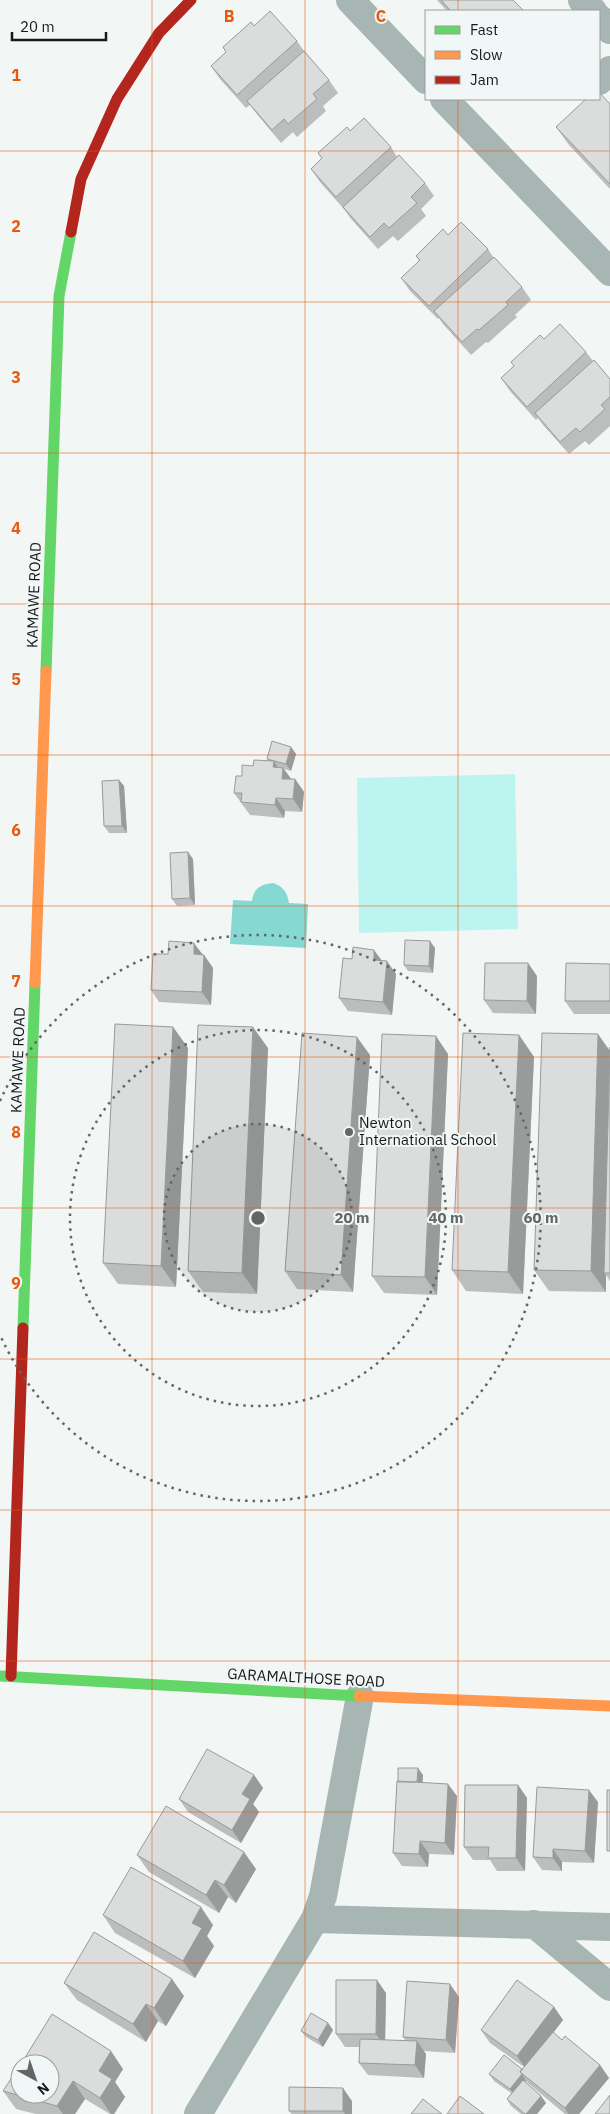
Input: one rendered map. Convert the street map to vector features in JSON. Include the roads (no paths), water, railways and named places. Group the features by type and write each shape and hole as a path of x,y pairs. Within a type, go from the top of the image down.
{"street":[{"name":"KAMAWE ROAD","path":"6,1676 60,296 81,179 117,99 159,33 191,0"},
{"path":"350,0 425,79"},
{"path":"582,0 592,10"},
{"path":"600,19 610,30"},
{"path":"600,80 610,70"},
{"path":"445,100 610,272"},
{"name":"GARAMALTHOSE ROAD","path":"6,1676 360,1696 610,1706"},
{"path":"198,2114 315,1919 323,1896 360,1696"},
{"path":"315,1919 610,1927"},
{"path":"534,1924 610,1987"}],"place":[{"name":"Newton International School","path":"349,1132"}]}
